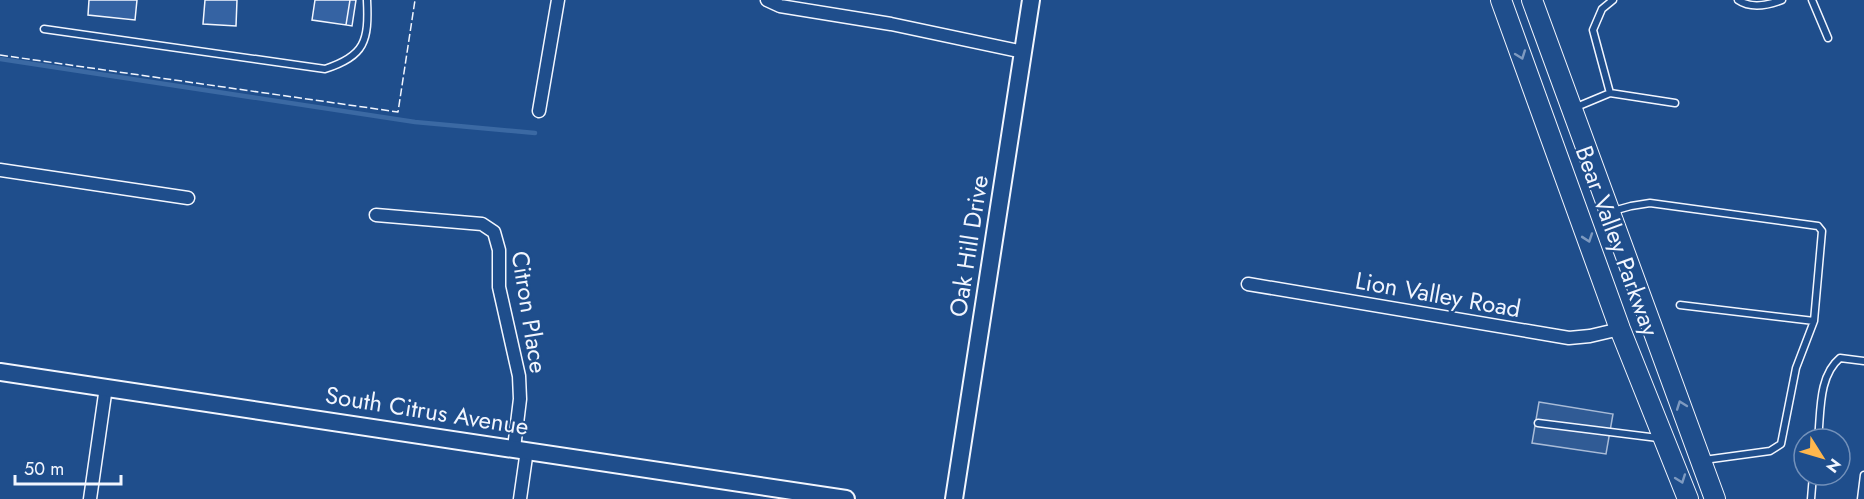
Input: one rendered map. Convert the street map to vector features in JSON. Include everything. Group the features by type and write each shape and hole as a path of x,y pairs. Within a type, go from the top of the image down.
{"main road":[{"name":"Bear Valley Parkway","path":"1501,0 1620,328 1688,499"},
{"name":"Bear Valley Parkway","path":"1532,0 1715,499"}],"street":[{"path":"539,111 558,0"},
{"path":"767,0 780,6 891,24 1023,52"},
{"name":"Oak Hill Drive","path":"954,499 1031,0"},
{"path":"0,171 188,198"},
{"name":"Citron Place","path":"376,215 482,224 494,232 499,250 499,287 519,376 520,499"},
{"name":"Lion Valley Road","path":"1248,284 1569,338 1620,328"},
{"name":"South Citrus Avenue","path":"0,372 846,499"},
{"path":"90,499 106,387"}],"lane":[{"path":"44,29 325,69 346,61 360,50 364,42 368,18 367,0"},
{"path":"1610,93 1593,30 1602,9 1613,0"},
{"path":"1738,0 1742,3 1768,6 1782,0"},
{"path":"1812,0 1828,38"},
{"path":"1572,109 1610,93 1675,103"},
{"path":"1610,212 1650,203 1818,226 1822,231 1814,321 1796,368 1781,444 1770,451 1701,460"},
{"path":"1680,305 1814,321"},
{"path":"1819,427 1824,385 1830,368 1840,358 1864,361"},
{"path":"1538,423 1665,439"},
{"path":"1861,499 1864,475"}],"shaded area":[{"path":"1539,402 1613,414 1606,454 1532,443"}],"building":[{"path":"89,0 137,0 135,20 88,15"},
{"path":"205,0 237,0 236,26 203,24"},
{"path":"315,0 350,0 346,25 312,20"},
{"path":"350,0 356,0 352,26 346,25"}],"waterway":[{"path":"0,59 415,122 535,133"}],"fence":[{"path":"0,55 398,112 415,0"}]}
